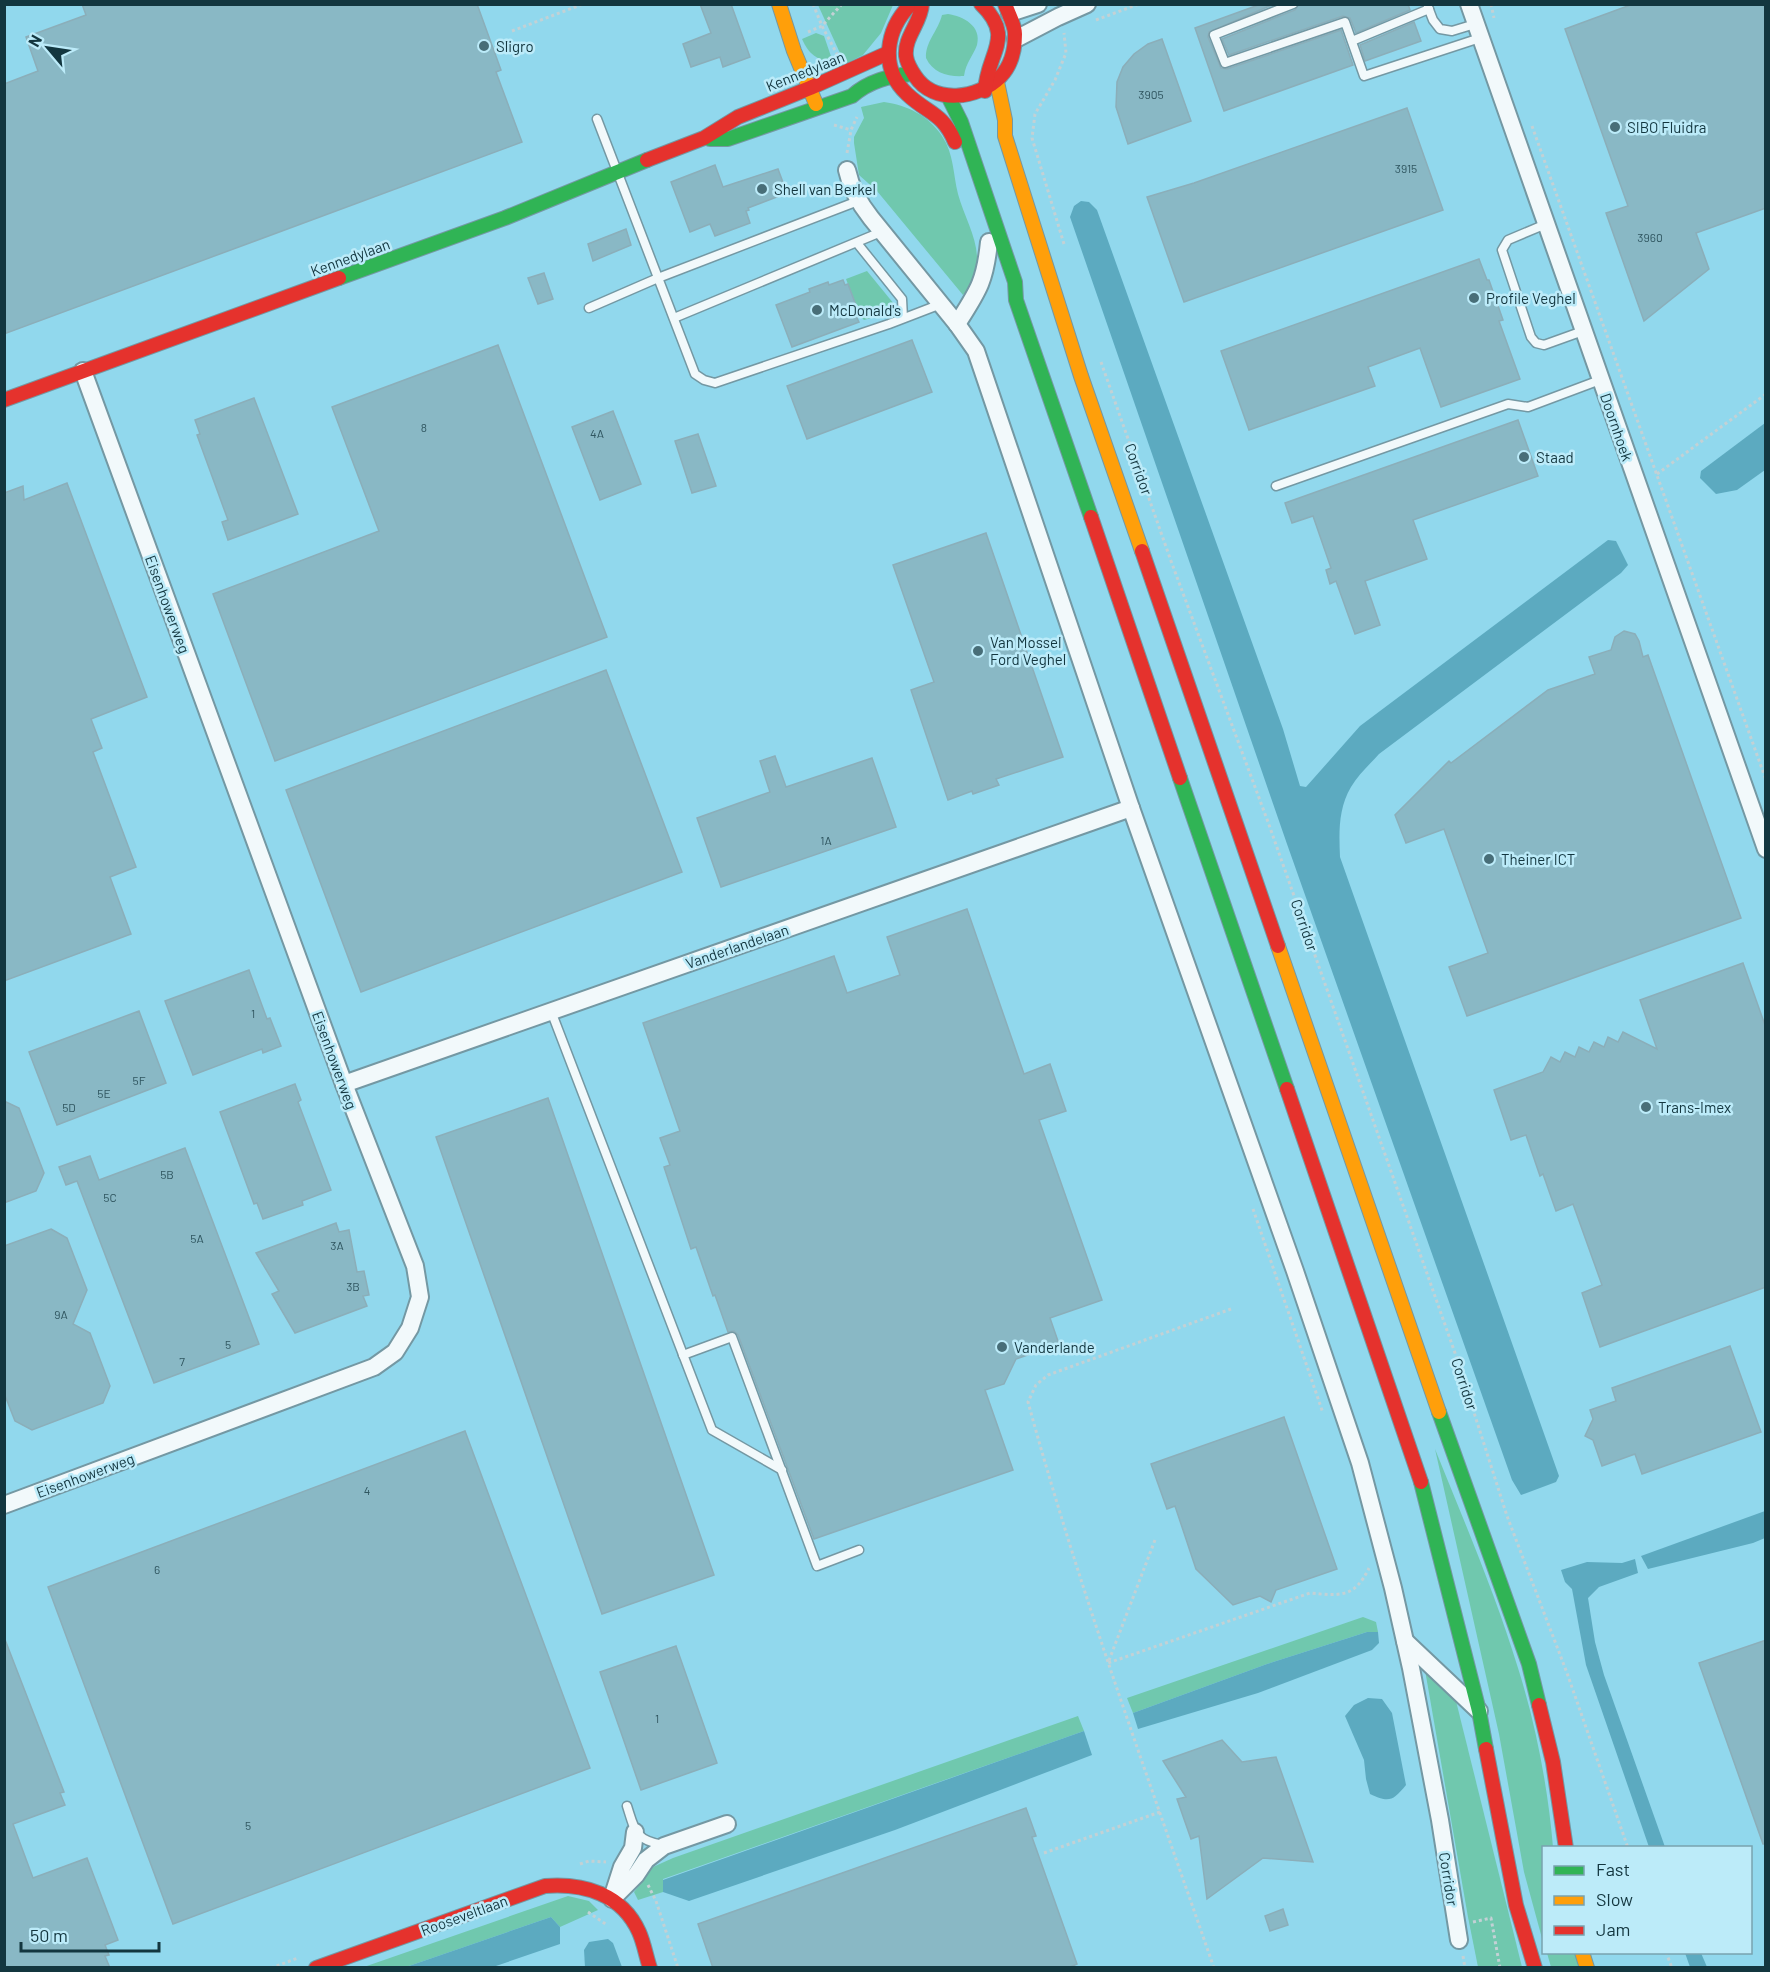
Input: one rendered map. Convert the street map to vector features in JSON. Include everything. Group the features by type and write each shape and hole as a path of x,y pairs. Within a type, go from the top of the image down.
{"main road":[{"path":"779,4 790,39 818,109"},
{"path":"981,4 1003,11 1016,39 1010,65 991,85 965,96 948,96 931,91 912,73 906,54 907,41 921,15 913,5 900,15 894,26 889,39 888,52 898,82 907,94 934,111 949,126 1005,285 1016,300"},
{"path":"991,85 986,75 998,47 1003,11"},
{"name":"Kennedylaan","path":"4,400 506,218 616,171 704,138 738,117 810,88 888,52"},
{"name":"Kennedylaan","path":"704,138 728,139 852,96 865,99 912,73"},
{"name":"Corridor","path":"991,85 994,123 1005,136 1081,376 1529,1664 1553,1762 1566,1846"},
{"path":"948,96 961,122 1015,282 1016,300 1419,1472 1479,1711 1516,1905 1535,1968"},
{"name":"Rooseveltlaan","path":"316,1968 544,1886 566,1884 591,1888 612,1899"},
{"path":"612,1899 625,1911 638,1930 650,1968"}],"street":[{"path":"1003,11 1038,4"},
{"path":"1016,39 1087,4"},
{"name":"Doornhoek","path":"1469,4 1766,849"},
{"name":"Corridor","path":"847,170 858,201 976,351 991,393 1131,808 1295,1271 1360,1463 1405,1641 1438,1808 1458,1933"},
{"path":"957,324 984,278 989,242"},
{"name":"Eisenhowerweg","path":"4,1505 374,1367 395,1352 410,1328 420,1297 415,1266 344,1084 83,371"},
{"name":"Vanderlandelaan","path":"344,1084 1131,808"},
{"path":"1405,1641 1479,1711"},
{"path":"612,1899 636,1875 646,1860 664,1845 727,1824"},
{"path":"612,1899 622,1867 633,1848 635,1832"}],"lane":[{"path":"1293,4 1214,35 1225,63 1345,22 1364,76 1478,31"},
{"path":"1352,40 1428,7 1433,20 1440,29 1478,31"},
{"path":"597,119 695,374 704,380 715,383 941,304"},
{"path":"589,308 658,278 858,201"},
{"path":"1546,224 1508,240 1503,250 1531,337 1536,344 1544,345 1583,331"},
{"path":"674,318 881,232"},
{"path":"857,243 902,299 903,318"},
{"path":"1276,486 1508,404 1528,407 1600,380"},
{"path":"551,1011 712,1430 782,1470"},
{"path":"683,1355 732,1337 817,1566 859,1550"},
{"path":"627,1806 635,1832 642,1839 664,1845"}],"path":[{"path":"512,31 583,4"},
{"path":"822,27 842,4"},
{"path":"1096,20 1139,4"},
{"path":"1491,4 1496,25"},
{"path":"1058,17 1064,32 1066,53 1055,80 1035,114 1032,138 1065,249"},
{"name":"Doornhoek","path":"1532,126 1766,780"},
{"name":"Corridor","path":"1100,360 1284,867 1455,1353 1507,1516 1567,1674 1627,1846"},
{"path":"1658,474 1766,394"},
{"path":"1252,1209 1325,1420"},
{"path":"1214,1968 1108,1663 1052,1487 1028,1402 1036,1385 1048,1375 1231,1309"},
{"path":"1108,1663 1155,1540"},
{"path":"1108,1663 1310,1593 1336,1595 1351,1591 1364,1577 1370,1561"},
{"path":"1044,1853 1160,1812"},
{"path":"636,1875 650,1888 678,1968"},
{"path":"596,1918 607,1924 614,1933"},
{"path":"1458,1933 1491,1918 1500,1968"},
{"path":"1666,1954 1672,1968"}],"shaded area":[{"path":"5,5 1765,5 1765,1967 5,1968"},
{"path":"1081,201 1089,202 1097,210 1283,729 1300,786 1306,787 1360,726 1608,540 1616,541 1628,565 1621,573 1379,754 1351,787 1340,821 1340,857 1559,1476 1556,1482 1521,1495 1512,1480 1287,844 1070,217 1074,206"},
{"path":"1765,423 1765,470 1737,490 1716,494 1700,478 1701,471"},
{"path":"1765,1511 1765,1538 1753,1543 1648,1569 1641,1556"},
{"path":"1635,1559 1638,1573 1599,1587 1588,1598 1595,1642 1604,1675 1665,1846 1649,1846 1586,1665 1572,1589 1565,1582 1561,1570 1587,1562 1622,1563"},
{"path":"1367,1632 1378,1632 1379,1643 1372,1650 1258,1693 1138,1729 1133,1713 1267,1664"},
{"path":"1368,1698 1382,1699 1392,1713 1406,1785 1390,1799 1382,1799 1370,1794 1364,1760 1345,1716 1354,1705"},
{"path":"1084,1731 1092,1755 895,1830 689,1901 663,1892 663,1880"},
{"path":"551,1917 560,1927 560,1944 493,1967 406,1967"},
{"path":"608,1939 613,1943 622,1967 585,1967 584,1950 589,1942"},
{"path":"1685,1954 1701,1954 1707,1967 1690,1967"}],"green space":[{"path":"818,5 893,5 881,33 863,55 845,64"},
{"path":"948,14 970,23 977,32 977,45 964,76 952,76 937,71 926,58 926,52 942,15"},
{"path":"816,33 824,36 834,65 814,56 802,39"},
{"path":"884,102 909,109 924,117 937,129 949,150 958,194 977,253 975,275 963,295 877,191 859,175 854,137 864,118 861,107"},
{"path":"867,271 894,304 892,312 864,320 860,316 846,279"},
{"path":"1435,1449 1479,1557 1509,1640 1536,1734 1553,1846 1542,1846 1542,1938 1524,1872 1499,1734"},
{"path":"1363,1617 1376,1622 1378,1632 1367,1632 1267,1664 1133,1713 1127,1698"},
{"path":"1425,1670 1456,1701 1522,1967 1478,1967"},
{"path":"1078,1716 1084,1731 663,1879 663,1892 638,1900 634,1892 653,1867 673,1858"},
{"path":"568,1896 589,1901 598,1910 560,1927 551,1917 406,1967 361,1968"},
{"path":"1547,1954 1575,1954 1579,1967 1551,1967"}],"building":[{"path":"82,4 477,4 501,70 496,72 522,142 4,334 4,84 38,71 26,37 86,15"},
{"path":"700,4 731,4 750,57 723,67 720,57 691,67 683,44 711,33"},
{"path":"1261,4 1274,4 1209,32 1208,37 1221,68 1227,69 1341,30 1353,65 1224,111 1195,28"},
{"path":"1299,4 1408,4 1410,10 1356,33 1350,18 1343,16 1229,55 1222,39 1295,10"},
{"path":"1633,4 1766,4 1766,208 1696,233 1709,269 1644,321 1606,213 1628,206 1565,29"},
{"path":"1414,22 1421,41 1365,61 1360,45"},
{"path":"1162,39 1191,121 1128,144 1116,107 1117,82 1123,67 1134,54 1148,44"},
{"path":"1407,108 1443,210 1184,302 1147,197 1194,183"},
{"path":"715,165 723,187 778,169 787,193 748,208 749,210 746,211 750,223 715,236 710,224 690,232 671,182"},
{"path":"626,229 631,245 593,261 588,244"},
{"path":"1479,259 1503,320 1499,321 1520,379 1441,407 1420,348 1368,367 1375,386 1249,430 1221,351"},
{"path":"544,273 553,299 538,304 528,278"},
{"path":"843,280 845,285 848,284 860,316 857,318 859,322 792,347 776,305 810,292 809,289 828,282 829,285"},
{"path":"912,340 932,392 807,439 787,386"},
{"path":"498,345 607,637 275,761 213,594 379,531 332,407"},
{"path":"254,398 298,514 228,540 222,522 228,520 197,435 200,434 195,420"},
{"path":"613,411 641,484 600,500 572,427"},
{"path":"1518,420 1538,476 1413,520 1427,559 1365,581 1380,625 1355,634 1336,581 1330,584 1326,570 1331,568 1313,516 1292,523 1285,503"},
{"path":"698,434 716,486 692,493 675,441"},
{"path":"67,483 147,697 91,719 102,748 93,752 136,867 110,877 131,934 4,981 4,493 23,486 24,500"},
{"path":"986,533 1063,757 996,779 999,785 973,794 972,791 948,800 911,690 934,682 893,565"},
{"path":"1624,631 1635,634 1643,657 1648,655 1741,918 1467,1016 1449,967 1488,953 1444,829 1406,843 1395,815 1449,761 1451,763 1548,690 1595,674 1589,657 1611,650 1615,637"},
{"path":"606,670 682,872 361,992 286,790"},
{"path":"775,756 786,787 872,758 896,827 721,887 697,818 770,792 760,761"},
{"path":"967,909 1024,1074 1050,1064 1066,1111 1039,1120 1102,1300 1050,1318 1059,1344 1016,1359 1004,1384 985,1390 1013,1470 814,1539 738,1335 734,1331 728,1332 696,1247 691,1249 664,1167 670,1165 660,1138 680,1131 643,1023 834,956 847,993 900,975 887,937"},
{"path":"1743,963 1766,1028 1766,1287 1600,1347 1582,1293 1602,1285 1573,1204 1556,1211 1543,1174 1540,1176 1526,1135 1511,1140 1494,1090 1543,1072 1551,1057 1560,1062 1565,1052 1575,1057 1579,1047 1589,1052 1594,1042 1604,1047 1608,1037 1618,1042 1623,1032 1657,1049 1640,1000"},
{"path":"249,970 267,1019 270,1018 281,1046 263,1053 262,1049 193,1075 165,1001"},
{"path":"139,1011 166,1083 57,1125 29,1052"},
{"path":"295,1084 301,1100 298,1102 331,1190 302,1201 303,1205 263,1219 257,1203 254,1204 220,1112"},
{"path":"548,1098 714,1575 602,1614 436,1137"},
{"path":"4,1101 19,1108 44,1173 36,1191 4,1203"},
{"path":"185,1148 259,1344 154,1383 77,1181 66,1185 59,1167 90,1156 99,1180"},
{"path":"336,1223 339,1232 349,1230 357,1272 364,1271 369,1295 363,1296 367,1306 295,1333 272,1294 279,1291 256,1253"},
{"path":"51,1229 67,1238 87,1290 73,1324 90,1333 110,1386 103,1403 32,1430 15,1421 4,1393 4,1246"},
{"path":"1730,1346 1761,1432 1642,1474 1635,1454 1602,1466 1593,1440 1585,1436 1593,1419 1590,1410 1616,1401 1612,1388"},
{"path":"1284,1417 1337,1569 1276,1590 1271,1602 1260,1596 1233,1605 1196,1569 1175,1506 1167,1509 1151,1464"},
{"path":"465,1431 590,1768 173,1924 48,1587"},
{"path":"4,1637 64,1792 60,1793 65,1805 13,1824 33,1878 87,1858 118,1940 105,1945 109,1955 105,1956 110,1968 4,1968"},
{"path":"1766,1640 1766,1844 1763,1844 1699,1663"},
{"path":"676,1646 717,1763 641,1790 600,1672"},
{"path":"1222,1740 1242,1762 1276,1757 1313,1862 1263,1858 1207,1899 1199,1836 1191,1839 1177,1799 1186,1797 1163,1761"},
{"path":"1026,1808 1036,1836 1032,1837 1077,1964 1068,1968 713,1968 698,1924"},
{"path":"1283,1909 1288,1925 1270,1931 1265,1916"}],"traffic: fast":[{"path":"710,139 728,139 852,96 880,80 911,74"},
{"path":"948,96 961,122 1015,282 1016,300 1091,517"},
{"path":"339,278 505,218 647,160"},
{"path":"1180,778 1287,1089"},
{"path":"1439,1412 1529,1664 1539,1705"},
{"path":"1421,1482 1479,1711 1486,1749"}],"traffic: slow":[{"path":"779,4 794,51 816,104"},
{"path":"997,82 1005,120 1005,136 1081,376 1142,551"},
{"path":"1278,946 1439,1412"},
{"path":"1583,1954 1587,1968"}],"traffic: jam":[{"path":"911,4 896,25 891,37 889,61 892,72 898,84 907,94 940,119 955,142"},
{"path":"922,4 906,49 908,64 923,85 944,95 956,96 980,90 991,84 1000,77 1010,63 1015,34 1005,4"},
{"path":"981,4 997,26 998,36 985,91"},
{"path":"647,160 704,138 738,117 888,53"},
{"path":"4,400 339,278"},
{"path":"1091,517 1180,778"},
{"path":"1142,551 1278,946"},
{"path":"1287,1089 1421,1482"},
{"path":"1539,1705 1553,1762 1566,1846"},
{"path":"1486,1749 1516,1905 1535,1968"},
{"path":"316,1968 545,1886 587,1889 612,1900 623,1908 639,1932 650,1968"}],"place":[{"name":"Sligro","path":"484,46"},
{"name":"SIBO Fluidra","path":"1615,127"},
{"name":"Shell van Berkel","path":"762,189"},
{"name":"Profile Veghel","path":"1474,298"},
{"name":"McDonald's","path":"817,310"},
{"name":"Staad","path":"1524,457"},
{"name":"Van Mossel Ford Veghel","path":"978,651"},
{"name":"Theiner ICT","path":"1489,859"},
{"name":"Trans-Imex","path":"1646,1107"},
{"name":"Vanderlande","path":"1002,1347"}]}
